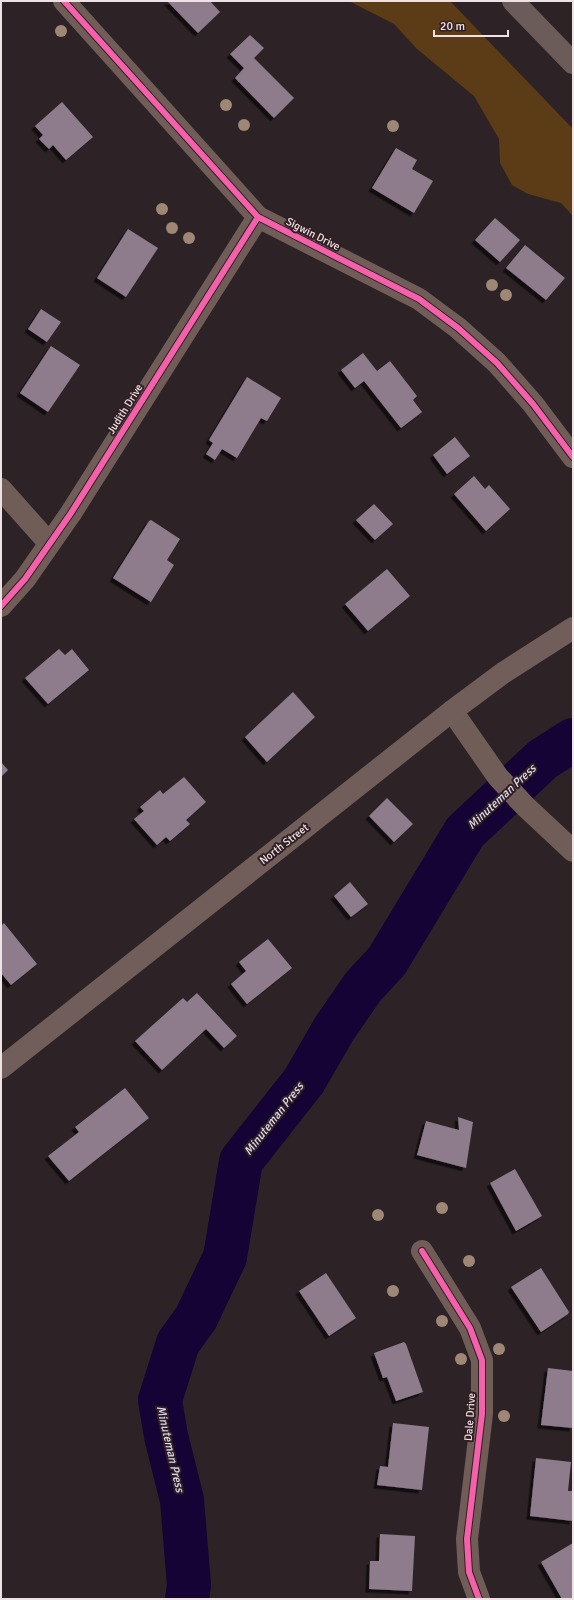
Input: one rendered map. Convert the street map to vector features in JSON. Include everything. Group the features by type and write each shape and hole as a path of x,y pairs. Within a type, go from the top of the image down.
{"highway":[{"path":"513,1 573,63"}],"main road":[{"name":"North Street","path":"1,1068 452,711 503,673 573,628"}],"street":[{"name":"Sigwin Drive","path":"64,1 258,217 419,299 458,328 497,363 533,404 573,457"},
{"name":"Judith Drive","path":"1,606 25,579 71,513 258,217"},
{"path":"1,490 49,543"},
{"path":"452,711 498,777 525,806 573,851"},
{"name":"Dale Drive","path":"422,1251 470,1328 482,1360 482,1414 467,1539 469,1572 479,1599"}],"shaded area":[{"path":"349,1 450,1 573,129 573,216 561,203 528,194 512,185 500,163 499,139 474,96 417,49 394,24"}],"building":[{"path":"167,1 210,1 220,12 198,33"},
{"path":"250,35 264,48 254,58 294,98 274,118 235,78 244,68 230,54"},
{"path":"62,102 93,137 66,160 53,145 49,149 39,139 43,135 35,126"},
{"path":"396,148 417,160 412,169 433,181 414,213 372,188"},
{"path":"495,218 520,240 500,262 475,240"},
{"path":"128,229 158,248 126,297 97,278"},
{"path":"525,245 565,278 546,300 506,268"},
{"path":"41,309 61,322 47,342 28,329"},
{"path":"51,346 80,365 48,412 20,393"},
{"path":"363,353 377,371 390,361 417,396 413,400 422,412 401,428 364,381 355,388 341,370"},
{"path":"247,377 281,398 267,421 261,418 237,458 222,449 215,460 206,454 213,443 209,440"},
{"path":"455,437 470,456 447,474 433,455"},
{"path":"474,476 485,489 489,485 510,509 486,531 454,494"},
{"path":"374,504 393,524 375,540 356,520"},
{"path":"151,520 180,539 167,560 174,565 151,602 113,578"},
{"path":"387,569 410,596 368,631 345,604"},
{"path":"59,649 65,655 72,649 89,670 48,704 25,678"},
{"path":"293,692 315,717 267,762 245,737"},
{"path":"1,762 8,770 1,777"},
{"path":"184,777 206,802 186,820 190,824 170,841 166,837 157,845 134,819 144,811 140,807 160,790 163,794"},
{"path":"387,798 413,824 394,842 369,816"},
{"path":"350,882 368,904 351,917 334,896"},
{"path":"4,923 37,964 11,985 1,973 1,926"},
{"path":"268,939 292,968 247,1004 231,984 246,971 239,962"},
{"path":"197,993 237,1036 224,1048 206,1029 162,1070 135,1041 183,998 187,1002"},
{"path":"125,1088 149,1118 69,1181 48,1156 79,1132 75,1127"},
{"path":"458,1117 473,1122 466,1168 417,1155 426,1121 459,1130"},
{"path":"515,1169 542,1216 516,1231 490,1183"},
{"path":"541,1268 569,1312 541,1332 511,1287"},
{"path":"326,1273 356,1318 329,1336 299,1291"},
{"path":"404,1342 423,1392 396,1401 387,1377 383,1378 374,1353"},
{"path":"548,1368 573,1371 573,1428 541,1425"},
{"path":"393,1423 429,1427 422,1490 377,1485 380,1466 388,1467"},
{"path":"536,1458 571,1462 568,1491 573,1491 573,1521 530,1516"},
{"path":"380,1534 415,1536 412,1591 369,1589 370,1561 379,1561"},
{"path":"573,1543 573,1599 562,1599 541,1562"}],"waterway":[{"name":"Minuteman Press","path":"187,1599 189,1585 182,1500 166,1436 160,1400 178,1343 196,1318 225,1257 241,1161 304,1081 334,1029 363,987 387,961 465,832 543,759 573,740"}],"cycle path":[{"path":"64,1 258,217 419,299 458,328 497,363 533,404 573,457"},
{"path":"1,606 25,579 71,513 258,217"},
{"path":"422,1251 470,1328 482,1360 482,1414 467,1539 469,1572 479,1599"}]}
